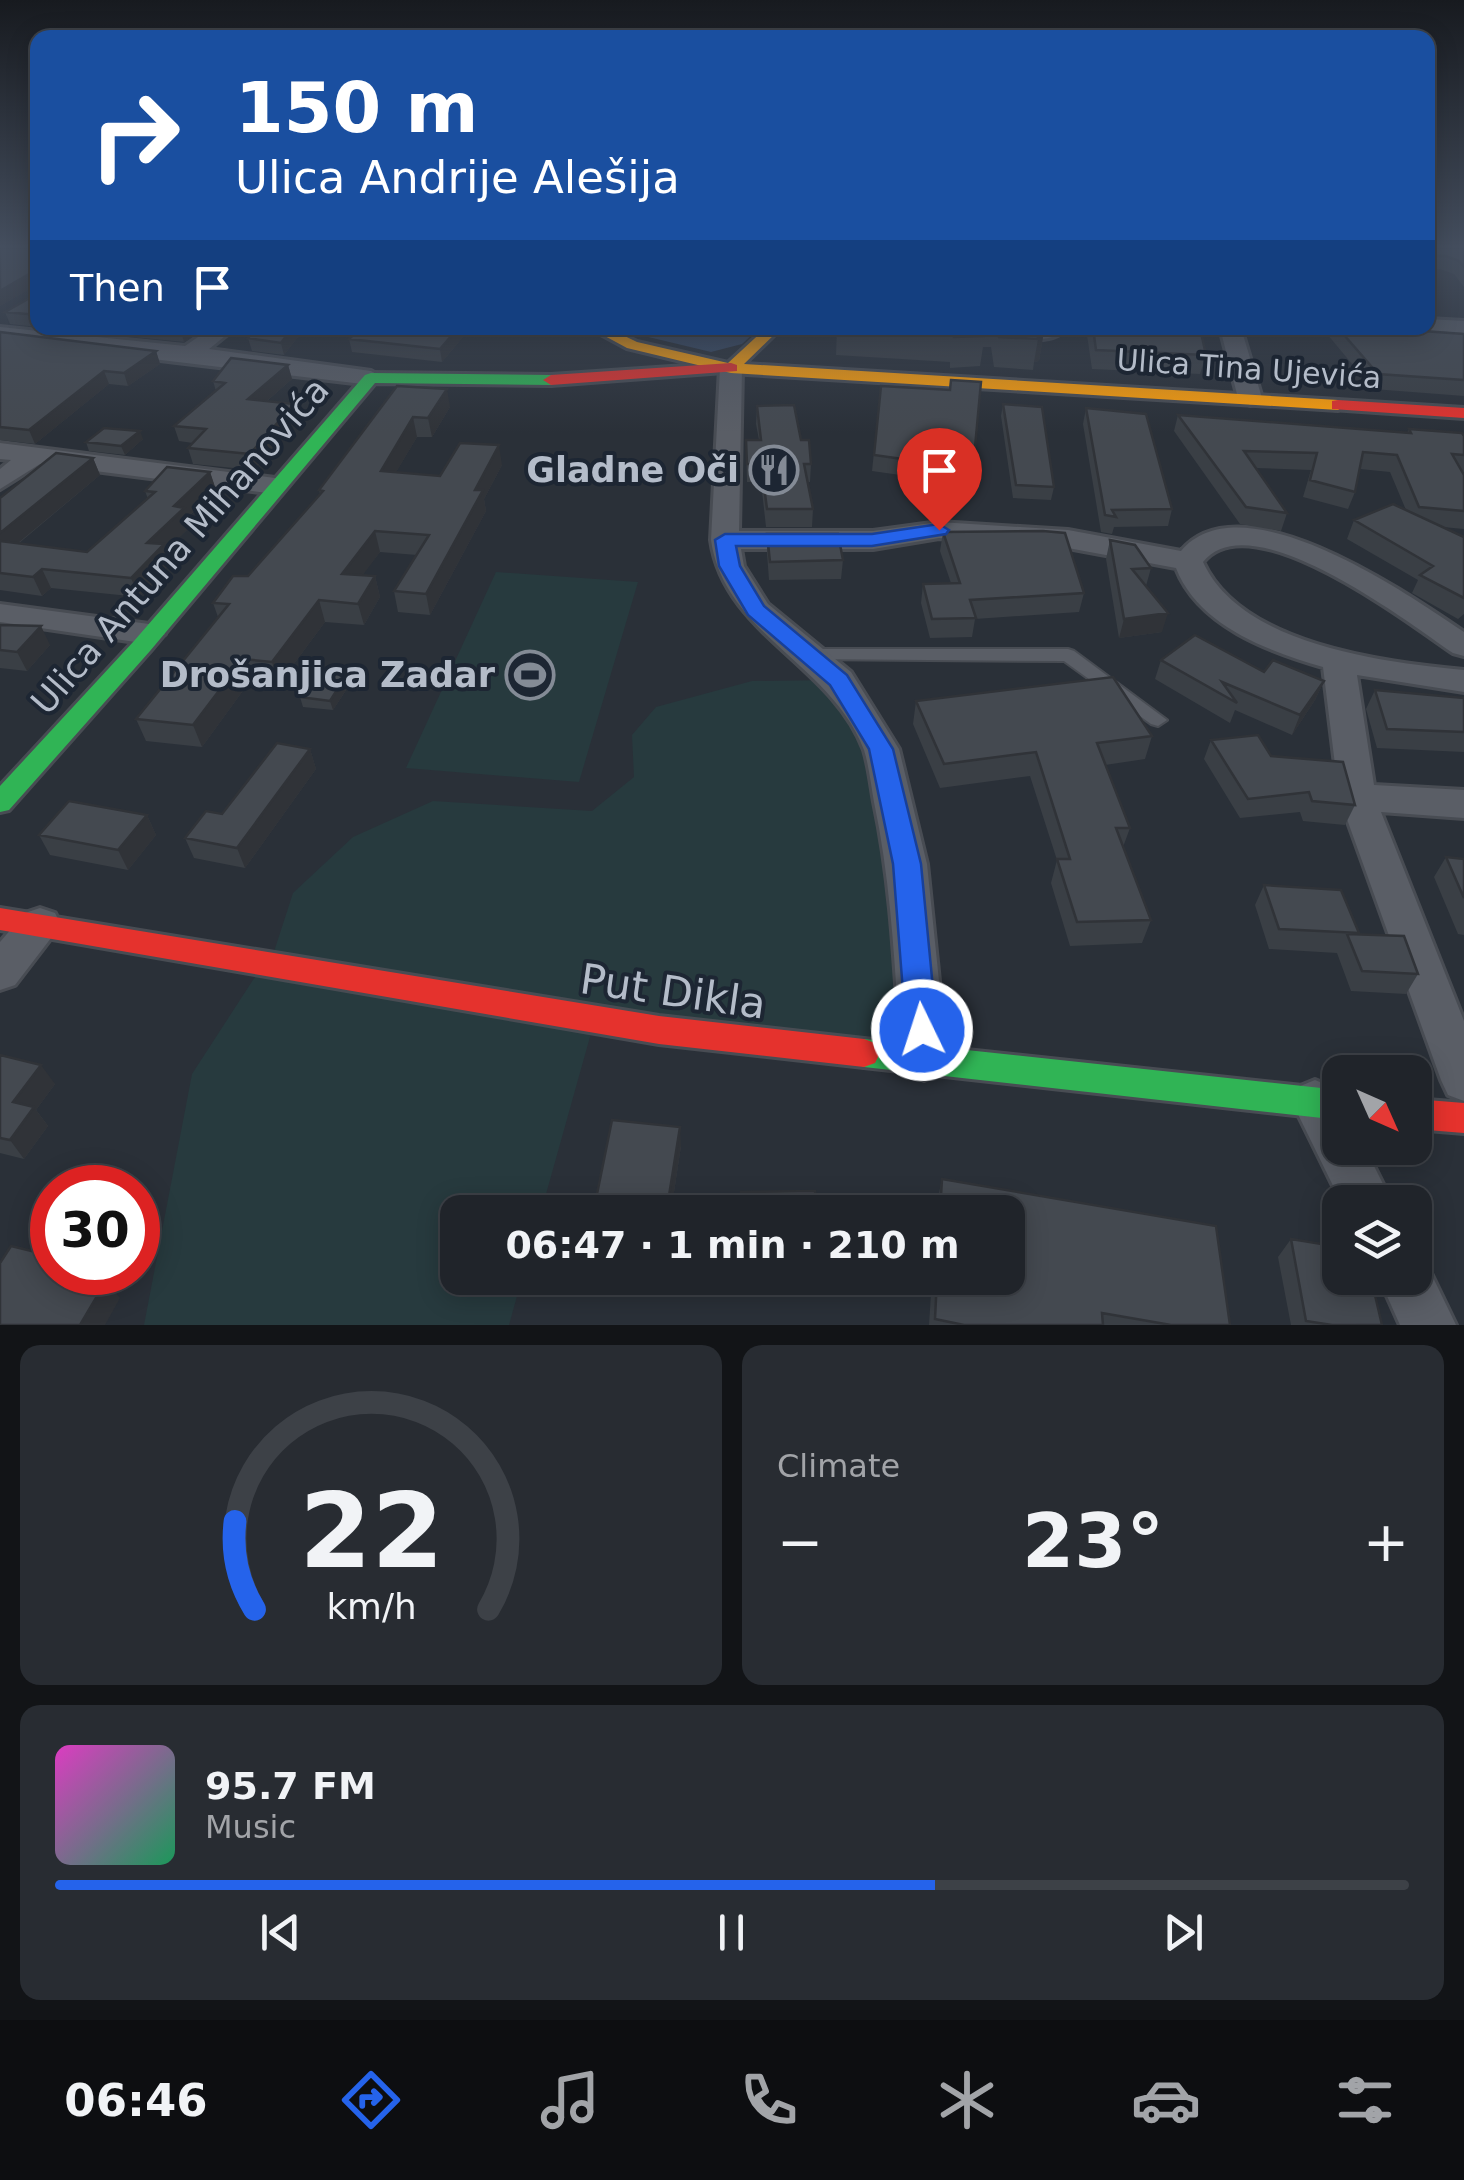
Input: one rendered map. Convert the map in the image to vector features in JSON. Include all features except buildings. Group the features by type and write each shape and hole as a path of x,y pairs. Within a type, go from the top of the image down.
{"street":[{"path":"1435,325 1464,327"},
{"path":"0,334 189,352 371,378"},
{"path":"189,352 214,335"},
{"path":"613,335 632,344 732,368"},
{"path":"767,335 732,368 725,540 729,566 756,610 839,680 881,749 907,864 924,1059"},
{"path":"1232,335 1250,398"},
{"name":"Ulica Antuna Mihanovića","path":"0,803 65,736 371,378 572,380 732,368"},
{"name":"Ulica Tina Ujevića","path":"732,368 1464,414"},
{"path":"0,451 275,486"},
{"path":"0,482 35,455"},
{"path":"725,540 872,540 939,530 1068,539 1188,561"},
{"path":"1464,646 1333,562 1264,541 1218,537 1190,554 1188,561 1202,593 1250,624 1314,654 1406,676 1464,681"},
{"path":"0,613 149,634"},
{"path":"1338,660 1357,796 1464,1080"},
{"path":"1357,796 1464,804"},
{"path":"0,972 20,922"},
{"name":"Put Dikla","path":"20,922 659,1030 1322,1102"},
{"path":"1432,1115 1464,1118"},
{"path":"1414,1295 1429,1325"}],"lane":[{"path":"810,655 1068,656 1158,720"}],"green space":[{"name":"Drošanjica Zadar","path":"496,572 638,582 579,782 406,768"},
{"path":"839,680 881,749 924,1059 595,1019 546,1195 440,1195 440,1295 517,1295 509,1325 144,1325 150,1295 160,1295 160,1241 192,1074 264,963 270,964 293,893 353,837 433,801 592,811 634,777 632,735 656,707 752,681"}],"water":[{"path":"640,335 752,335 742,344 711,352"}],"traffic: fast":[{"path":"0,803 142,646 371,378 551,380"},
{"path":"864,1053 1322,1103"}],"traffic: slow":[{"path":"611,335 632,345 731,368 1338,405"},
{"path":"731,368 766,335"}],"traffic: jam":[{"path":"551,380 731,368"},
{"path":"1338,405 1464,413"},
{"path":"0,919 659,1030 864,1053"},
{"path":"1432,1115 1464,1118"}],"place":[{"name":"Gladne Oči","path":"774,470"},
{"name":"Drošanjica Zadar","path":"530,675"}],"route":[{"path":"922,1030 907,864 881,749 839,680 756,610 729,566 725,540 872,540 939,530"}]}
